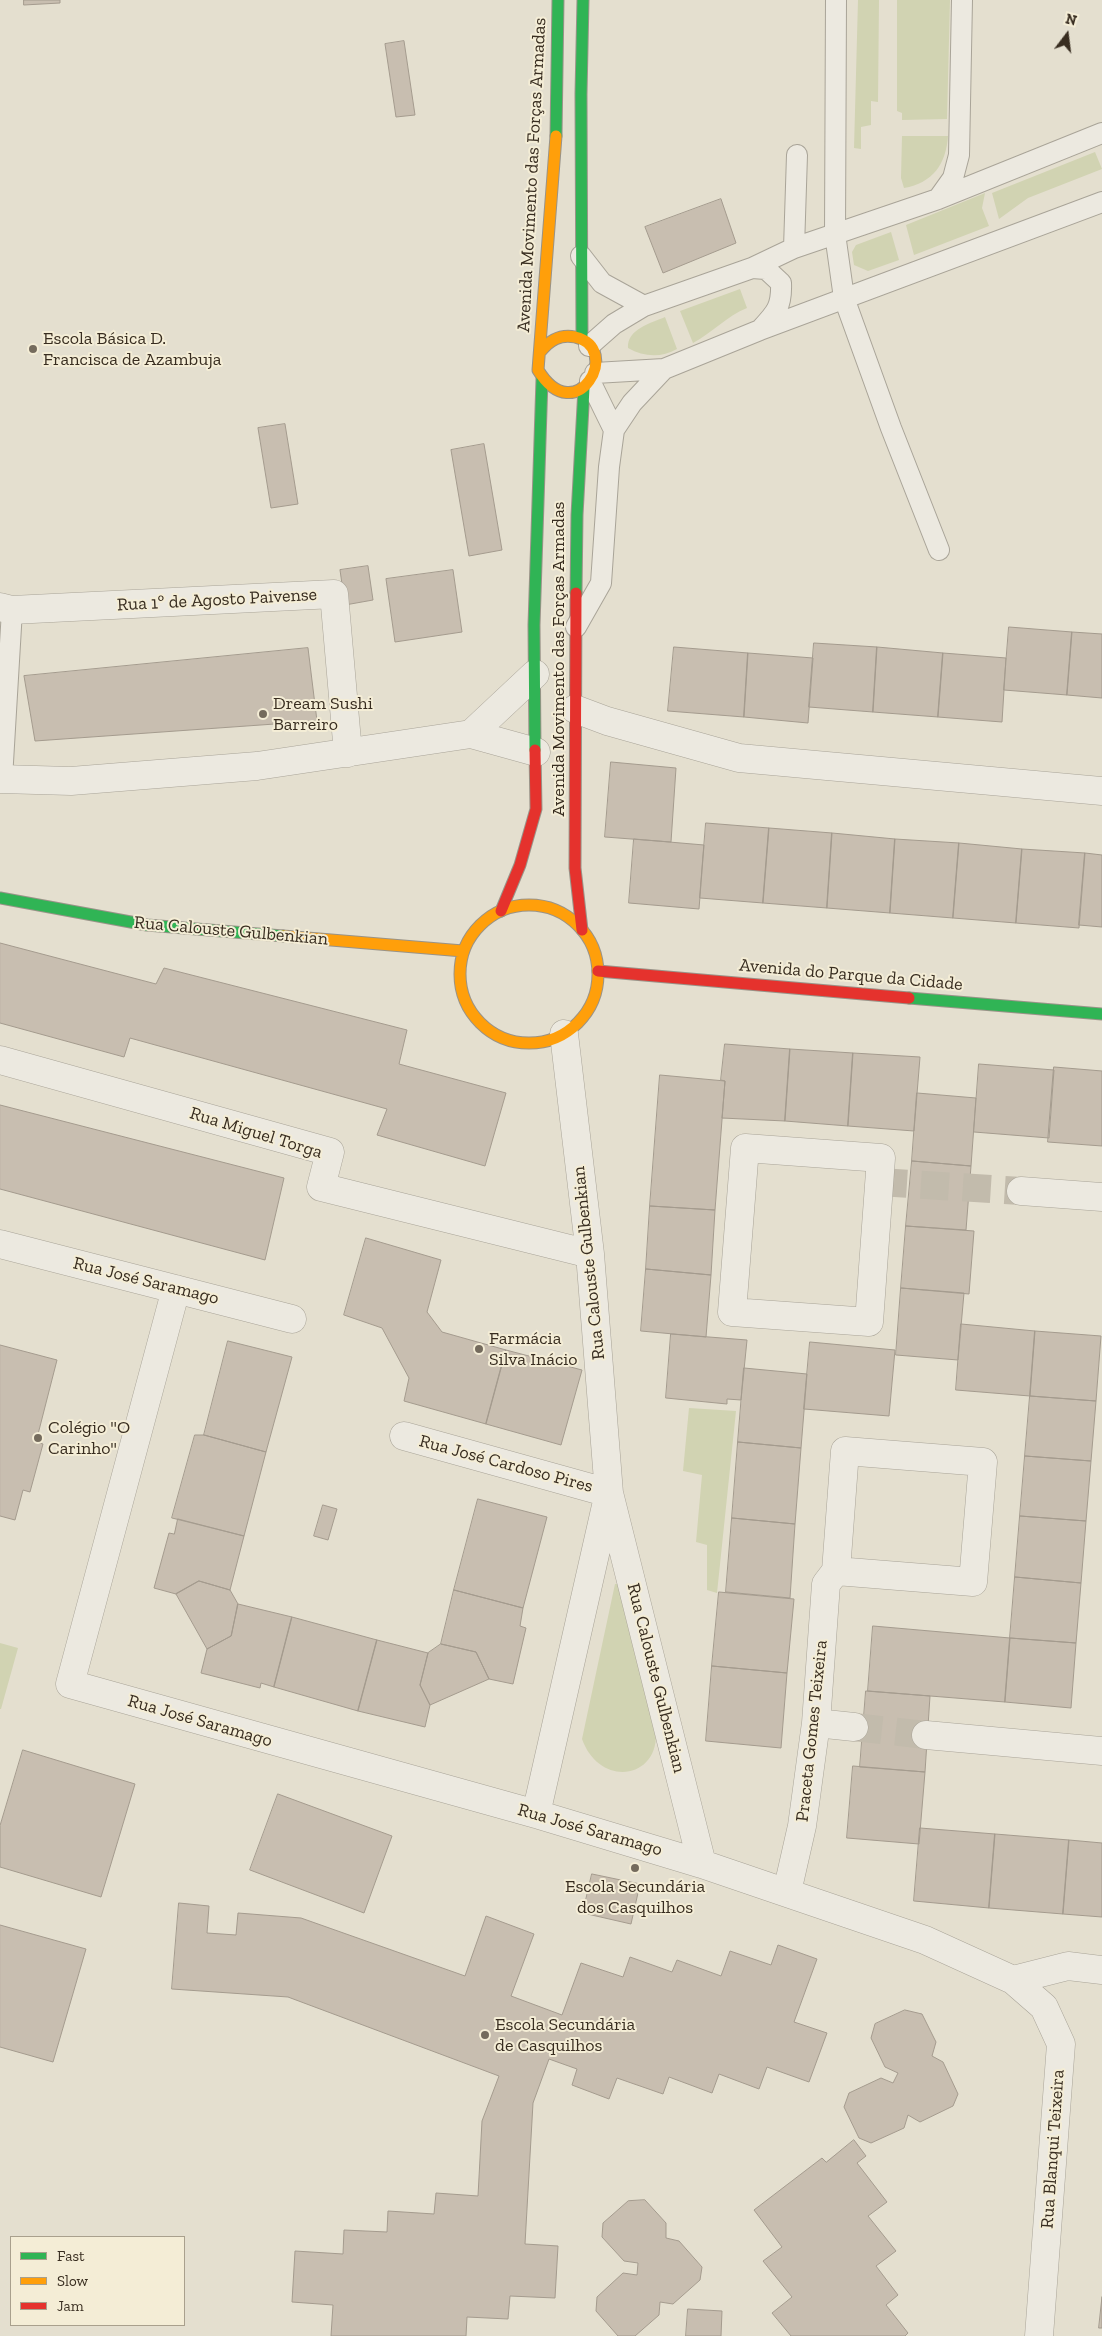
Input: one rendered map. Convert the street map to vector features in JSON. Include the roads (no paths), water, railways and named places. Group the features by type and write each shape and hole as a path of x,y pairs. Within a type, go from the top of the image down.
{"street":[{"name":"Avenida Movimento das Forças Armadas","path":"501,911 520,865 536,808 534,626 542,378 538,370 541,351 556,131 558,0"},
{"name":"Avenida Movimento das Forças Armadas","path":"582,930 575,868 577,514 590,381 596,363 586,342 581,256 583,0"},
{"name":"Avenida Movimento das Forças Armadas","path":"541,351 555,338 564,336 586,342"},
{"path":"542,378 556,391 566,393 590,381"},
{"name":"Rua 1º de Agosto Paivense","path":"6,608 334,594 348,753"},
{"path":"470,734 535,674"},
{"path":"575,709 739,758 1102,791"},
{"path":"1,779 71,781 257,766 470,734 536,752"},
{"name":"Rua Calouste Gulbenkian","path":"0,898 147,925 463,951"},
{"path":"518,905 542,905 568,916 582,930 585,932 598,962 598,986 583,1019 564,1034 529,1044 506,1040 479,1022 465,1002 459,975 463,951 475,929 494,914 501,911 518,905"},
{"name":"Avenida do Parque da Cidade","path":"598,971 1102,1014"},
{"name":"Rua Calouste Gulbenkian","path":"564,1034 590,1254 609,1493 702,1864"},
{"name":"Rua Miguel Torga","path":"0,1060 330,1152 321,1187 590,1254"},
{"path":"745,1148 882,1158 869,1322 732,1312 745,1148"},
{"path":"1022,1191 1102,1196"},
{"name":"Rua José Saramago","path":"0,1244 292,1318"},
{"name":"Rua José Saramago","path":"176,1288 70,1684 536,1814 702,1864 925,1940 1013,1980"},
{"name":"Rua José Cardoso Pires","path":"404,1436 609,1493"},
{"path":"846,1451 983,1462 973,1582 836,1571 846,1451"},
{"name":"Rua Calouste Gulbenkian","path":"536,1814 609,1493"},
{"name":"Praceta Gomes Teixeira","path":"787,1892 802,1826 816,1723 826,1584 836,1571"},
{"path":"816,1723 854,1727"},
{"path":"926,1735 1102,1751"},
{"path":"1013,1980 1068,1966 1102,1970"},
{"name":"Rua Blanqui Teixeira","path":"1013,1980 1044,2008 1061,2044 1039,2336"}],"lane":[{"path":"836,0 835,234 844,298 891,428 940,550"},
{"path":"938,199 953,178 959,155 962,0"},
{"path":"586,342 644,306 752,268 794,248 938,199 1102,133"},
{"path":"794,248 797,155"},
{"path":"614,430 590,381 664,369 760,330 1102,202"},
{"path":"581,256 602,283 644,306"},
{"path":"752,268 766,269 781,283 782,298 777,313 760,330"},
{"path":"576,628 601,583 609,467 614,430 632,403 664,369"},
{"path":"1,779 6,608"}],"tunnel":[{"path":"879,1182 1021,1191"},
{"path":"854,1727 926,1735"}],"place":[{"name":"Escola Básica D. Francisca de Azambuja","path":"33,349"},
{"name":"Dream Sushi Barreiro","path":"263,714"},
{"name":"Farmácia Silva Inácio","path":"479,1349"},
{"name":"Colégio \"O Carinho\"","path":"38,1438"},
{"name":"Escola Secundária dos Casquilhos","path":"635,1868"},
{"name":"Escola Secundária de Casquilhos","path":"485,2035"}]}
